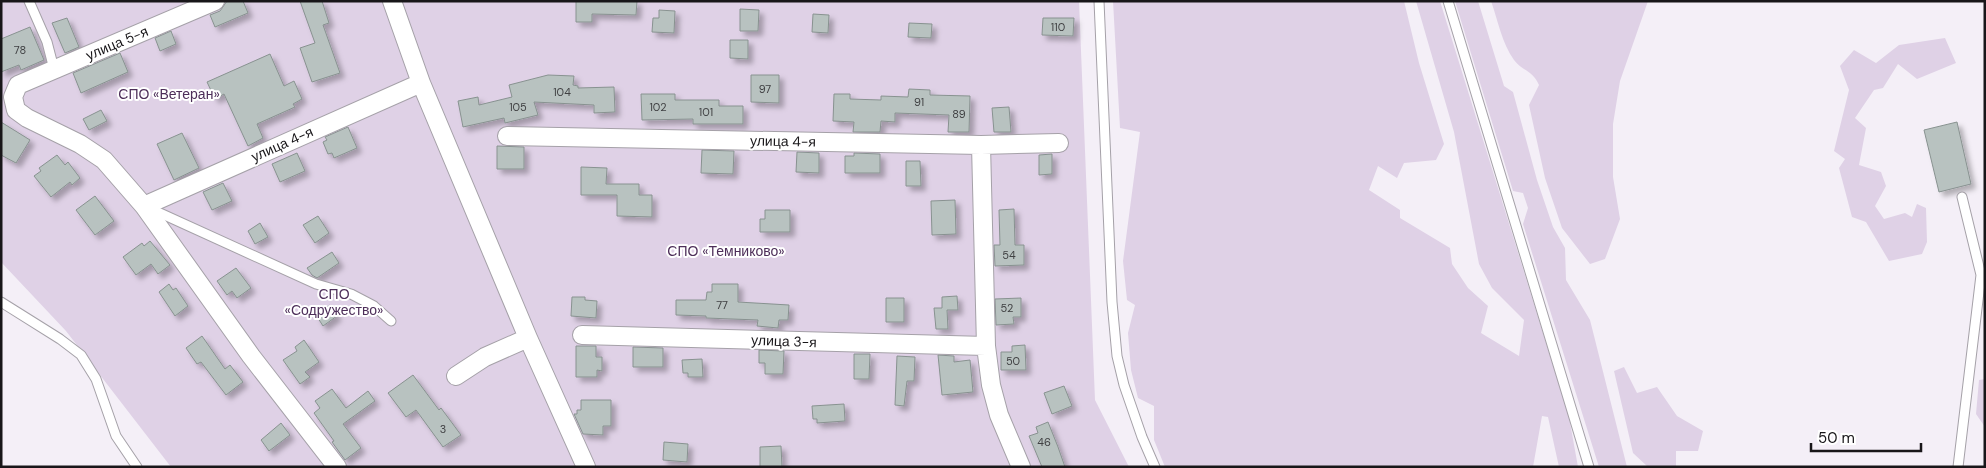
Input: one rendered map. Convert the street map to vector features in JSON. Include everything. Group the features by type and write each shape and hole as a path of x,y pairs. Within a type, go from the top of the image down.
{"street":[{"name":"улица 5-я","path":"144,206 104,160 80,144 27,118 16,110 13,97 18,85 215,1"},
{"path":"392,1 421,83 528,338 586,467"},
{"name":"улица 4-я","path":"144,206 421,83"},
{"name":"улица 4-я","path":"507,136 981,145 1059,143"},
{"path":"981,145 986,346 999,415 1021,467"},
{"path":"144,206 251,356 337,467"},
{"name":"улица 3-я","path":"582,335 986,346"},
{"path":"456,376 485,358 528,338"}],"lane":[{"path":"29,1 47,42 54,69"},
{"path":"1099,1 1116,356 1142,437 1155,467"},
{"path":"1448,1 1589,467"},
{"path":"1958,467 1980,275 1962,197"},
{"path":"144,206 316,284 351,294 374,306 390,321"},
{"path":"1,302 60,339 81,356 96,378 116,436 137,467"}],"green space":[{"path":"1,1 1079,1 1095,400 1129,467 171,467 66,331 1,262"},
{"path":"1113,1 1404,1 1419,63 1444,144 1436,160 1404,163 1397,178 1378,166 1369,190 1400,210 1400,218 1450,248 1452,264 1468,288 1488,306 1481,333 1519,356 1524,320 1492,288 1479,264 1454,132 1416,1 1440,1 1569,417 1578,467 1559,467 1548,417 1542,416 1533,467 1165,467 1154,440 1154,406 1138,398 1131,370 1128,333 1135,305 1127,300 1123,261 1140,132 1120,128"},
{"path":"1455,1 1478,1 1504,86 1513,92 1537,180 1553,227 1565,248 1566,280 1590,320 1627,467 1599,467 1523,224 1528,208 1523,193 1513,191"},
{"path":"1491,1 1648,1 1620,81 1613,124 1613,177 1620,219 1605,259 1590,264 1562,228 1545,178 1529,105 1539,85 1534,76 1517,64 1510,53 1503,39"},
{"path":"1945,38 1956,63 1917,79 1898,64 1883,88 1874,90 1855,118 1866,128 1859,165 1881,172 1886,186 1875,206 1884,219 1905,213 1912,217 1917,204 1926,208 1927,242 1922,254 1889,261 1866,222 1852,217 1839,168 1845,159 1834,151 1849,90 1840,66 1854,50 1876,63 1899,45"},
{"path":"1624,367 1637,393 1657,387 1677,416 1703,431 1698,451 1676,451 1676,467 1648,467 1633,453 1614,371"},
{"path":"1985,379 1985,427 1976,414 1979,380"}],"building":[{"path":"227,1 243,1 248,13 215,27 210,15 220,11"},
{"path":"300,1 322,1 329,23 323,25 340,73 312,82 300,48 315,43"},
{"path":"576,1 637,1 636,15 592,14 592,22 576,22"},
{"path":"740,9 759,10 758,31 740,31"},
{"path":"659,10 675,11 674,33 652,32 653,18 659,18"},
{"path":"813,14 829,15 828,33 812,32"},
{"path":"67,18 79,47 65,53 52,23"},
{"path":"1043,18 1074,18 1073,36 1042,35"},
{"path":"909,23 932,24 931,38 908,37"},
{"path":"30,27 44,60 21,70 19,65 1,72 1,39"},
{"path":"171,31 176,44 160,51 155,38"},
{"path":"730,40 748,40 748,59 730,58"},
{"path":"120,53 128,72 81,93 73,73"},
{"path":"270,54 284,86 294,81 302,99 293,104 295,107 257,124 263,138 248,146 224,94 215,99 207,82"},
{"path":"548,75 574,76 573,85 578,86 578,88 614,87 615,112 594,113 594,105 534,102 538,115 505,123 504,118 463,127 458,101 478,97 479,105 512,97 509,85"},
{"path":"751,75 779,75 779,103 751,102"},
{"path":"909,89 930,90 930,95 970,96 969,132 948,132 949,115 895,113 895,122 881,121 880,132 853,132 854,122 833,121 834,94 850,94 850,99 881,100 881,96 908,97"},
{"path":"641,94 675,94 675,100 719,100 719,106 743,106 743,124 693,124 693,119 642,120"},
{"path":"1009,107 1011,132 994,132 992,108"},
{"path":"101,110 107,121 89,130 83,119"},
{"path":"1,122 30,140 16,163 1,155"},
{"path":"1957,122 1971,184 1939,192 1924,130"},
{"path":"348,127 357,148 334,158 332,153 328,154 323,142 327,140 325,137"},
{"path":"182,133 199,168 174,180 157,144"},
{"path":"497,146 524,147 524,169 497,169"},
{"path":"702,150 734,151 733,174 701,173"},
{"path":"797,152 819,153 819,173 796,172"},
{"path":"297,153 305,171 280,182 272,164"},
{"path":"854,153 880,154 880,173 845,173 845,156 854,156"},
{"path":"1052,154 1052,174 1039,175 1039,155"},
{"path":"57,155 65,165 68,162 80,178 72,185 70,182 51,197 34,176 41,171 39,168"},
{"path":"906,161 920,161 921,186 906,186"},
{"path":"581,167 607,168 606,184 639,184 639,195 652,195 652,217 617,216 617,195 581,195"},
{"path":"223,183 232,201 212,210 203,192"},
{"path":"95,196 114,221 95,235 76,210"},
{"path":"955,200 956,234 932,235 931,201"},
{"path":"1014,209 1015,245 1024,245 1024,265 995,266 994,245 1000,245 999,210"},
{"path":"765,210 790,210 790,232 760,232 760,219 765,219"},
{"path":"318,216 329,233 315,243 303,225"},
{"path":"260,223 268,237 255,244 248,231"},
{"path":"150,241 170,265 158,274 151,264 136,275 123,257 142,243 144,246"},
{"path":"332,252 339,263 317,278 312,275 307,268"},
{"path":"236,268 251,288 237,298 232,291 227,295 217,281"},
{"path":"169,284 173,290 176,288 188,306 175,316 159,292"},
{"path":"712,284 738,284 738,302 789,305 788,320 779,320 778,328 757,326 758,320 676,315 676,300 706,300 707,292 712,292"},
{"path":"957,296 958,310 947,310 948,329 936,329 934,308 942,308 942,297"},
{"path":"572,297 585,297 585,300 597,301 596,318 571,316"},
{"path":"886,298 904,298 904,322 886,322"},
{"path":"1021,298 1021,317 1013,317 1014,324 996,325 995,299"},
{"path":"330,305 337,316 323,326 316,315"},
{"path":"202,336 225,369 230,365 243,382 226,395 201,362 197,364 186,348"},
{"path":"304,340 319,362 305,372 310,377 300,384 283,360 297,351 295,347"},
{"path":"1025,345 1026,370 1001,370 1001,352 1012,352 1012,346"},
{"path":"576,346 596,346 596,357 602,357 602,371 597,370 597,377 576,377"},
{"path":"633,347 663,348 663,367 633,367"},
{"path":"759,350 784,351 783,374 765,374 765,363 759,363"},
{"path":"854,354 870,354 869,379 854,379"},
{"path":"938,355 954,356 954,362 970,360 973,392 942,395"},
{"path":"897,356 915,357 914,381 907,381 904,406 895,405"},
{"path":"702,359 703,377 688,377 688,373 683,373 682,360"},
{"path":"413,375 439,410 441,408 461,435 443,447 416,410 406,417 388,393"},
{"path":"1064,386 1072,406 1052,414 1044,393"},
{"path":"332,389 346,408 368,391 375,401 343,424 361,448 345,460 314,413 320,408 315,401"},
{"path":"581,400 611,400 611,426 603,426 603,435 583,434 574,414 577,414 577,410 581,410"},
{"path":"844,404 845,421 817,423 817,419 813,419 812,406"},
{"path":"1048,422 1065,467 1042,467 1029,436 1038,433 1036,427"},
{"path":"281,423 290,435 269,451 261,440"},
{"path":"664,442 688,444 687,462 663,460"},
{"path":"781,446 782,467 760,467 760,447"}],"park label":[{"name":"СПО «Ветеран»","path":"169,94"},
{"name":"СПО «Темниково»","path":"726,251"},
{"name":"СПО «Содружество»","path":"334,302"}]}
